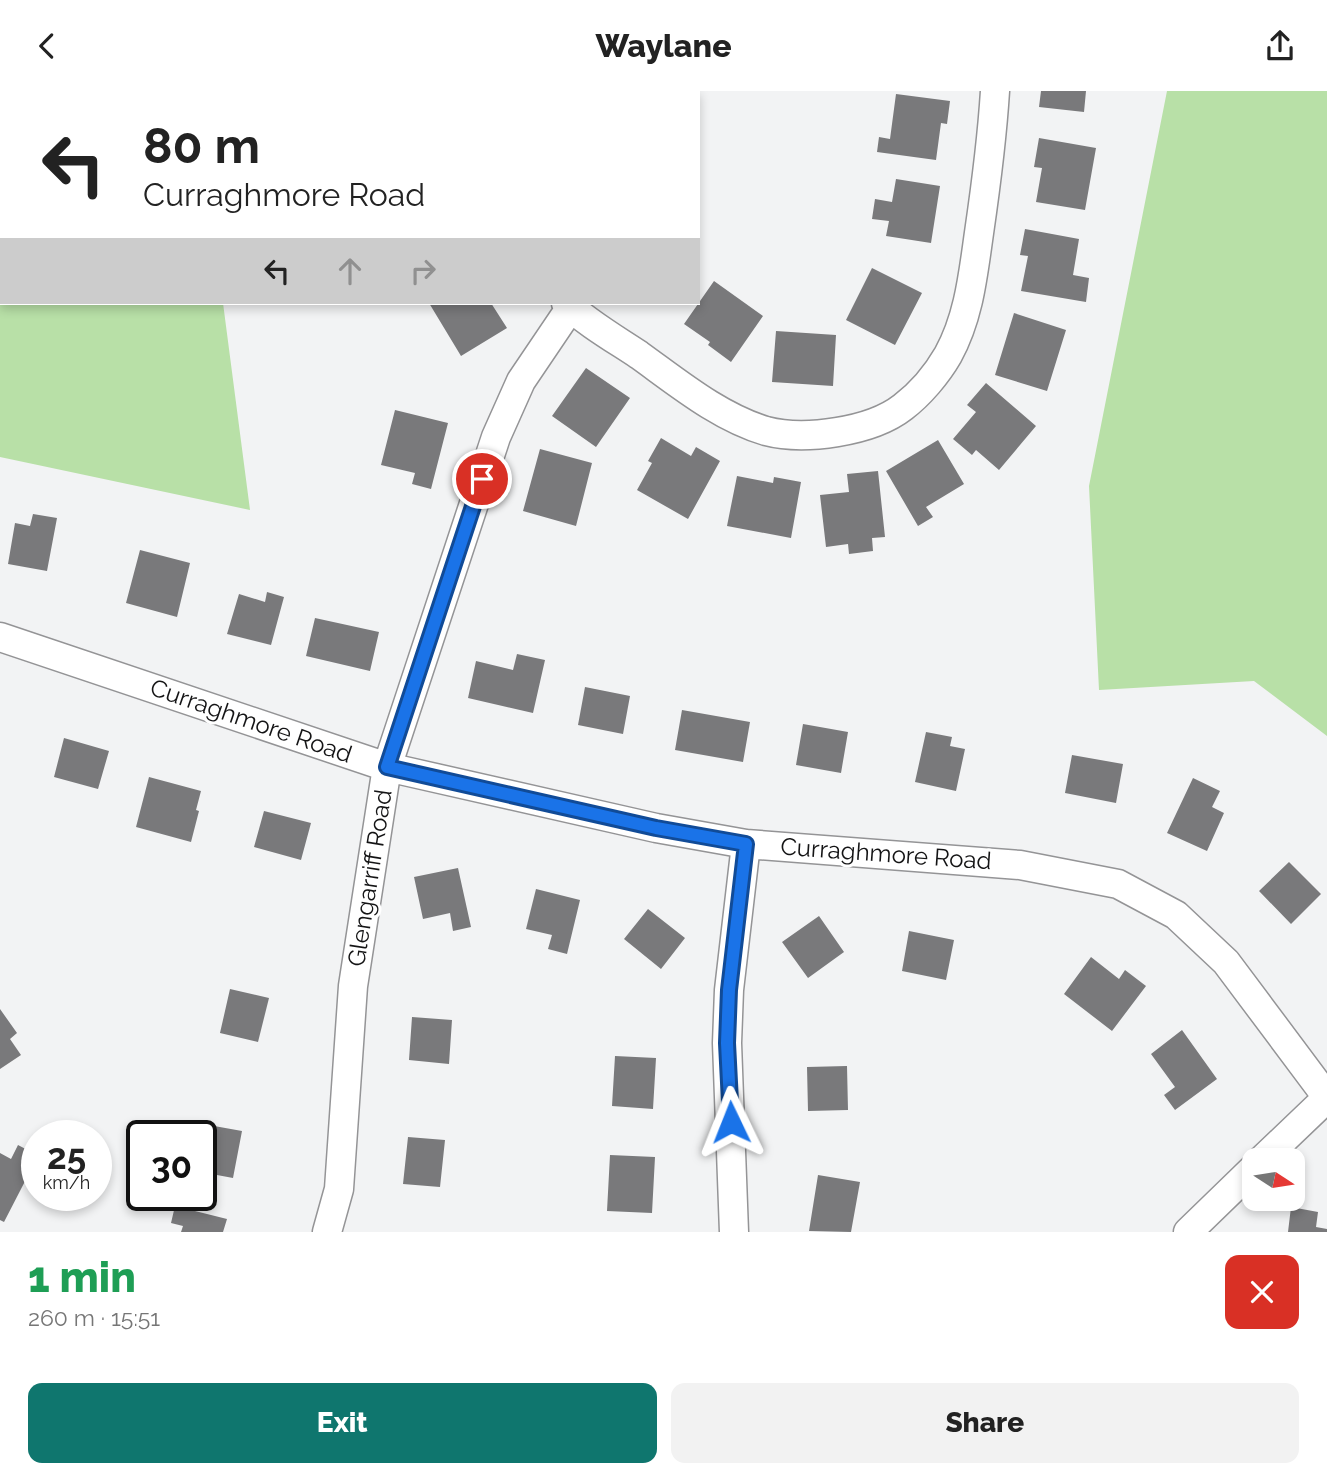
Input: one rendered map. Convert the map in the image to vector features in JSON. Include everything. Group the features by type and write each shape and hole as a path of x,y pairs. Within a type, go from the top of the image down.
{"street":[{"path":"569,305 708,404 767,431 804,435 840,431 872,423 902,408 926,385 947,357 961,327 972,287 989,164 995,91"},
{"name":"Glengarriff Road","path":"327,1232 339,1189 353,986 387,767 496,437 520,381 569,305"},
{"name":"Curraghmore Road","path":"0,638 387,767 656,828 746,844 1020,865 1118,884 1176,915 1226,962 1327,1098"},
{"path":"734,1232 727,1043 729,990 746,844"},
{"path":"1275,1148 1327,1098"},
{"path":"1188,1232 1242,1180"}],"green space":[{"path":"1167,91 1327,91 1327,736 1254,681 1099,690 1089,486"},
{"path":"0,305 223,305 250,510 0,457"}],"building":[{"path":"1041,91 1086,91 1084,112 1039,107"},
{"path":"896,94 950,101 947,124 941,123 936,160 877,152 879,137 890,139"},
{"path":"1039,138 1096,148 1085,210 1036,202 1042,168 1034,167"},
{"path":"896,179 940,186 931,243 886,236 889,221 872,219 875,199 892,202"},
{"path":"1025,229 1079,239 1073,275 1089,278 1086,302 1021,291 1028,256 1020,255"},
{"path":"872,268 922,293 895,345 846,320"},
{"path":"714,281 763,316 731,362 708,345 710,342 684,324 700,305"},
{"path":"430,305 492,305 507,328 461,356"},
{"path":"1014,313 1066,330 1047,391 995,375"},
{"path":"776,331 836,335 833,386 772,382"},
{"path":"586,368 630,398 596,447 552,416"},
{"path":"986,383 1036,426 999,470 976,450 972,455 953,439 976,412 967,405"},
{"path":"395,410 448,423 431,489 412,484 415,473 381,465"},
{"path":"661,438 691,456 696,447 720,461 688,519 637,490 652,463 648,461"},
{"path":"938,440 964,484 926,507 933,517 918,526 886,471"},
{"path":"540,449 592,463 576,526 523,511"},
{"path":"878,471 885,537 872,538 873,551 849,554 848,544 826,547 820,495 849,492 847,474"},
{"path":"737,476 773,483 774,477 801,482 791,538 727,526"},
{"path":"33,514 57,518 47,571 8,564 15,523 30,526"},
{"path":"140,550 190,563 177,617 126,603"},
{"path":"267,592 284,597 271,645 227,634 239,594 265,602"},
{"path":"315,618 379,632 370,671 306,656"},
{"path":"517,654 545,660 533,713 468,698 476,661 513,670"},
{"path":"585,687 630,696 623,734 578,725"},
{"path":"682,710 750,722 743,762 675,750"},
{"path":"803,724 848,732 841,773 796,765"},
{"path":"926,732 952,737 950,746 965,749 956,791 915,782"},
{"path":"64,738 109,751 98,789 54,777"},
{"path":"1072,755 1123,764 1116,803 1065,793"},
{"path":"149,777 201,791 191,842 136,827"},
{"path":"1193,778 1220,791 1212,807 1224,813 1207,851 1167,833"},
{"path":"264,811 311,823 301,860 254,847"},
{"path":"1289,862 1321,894 1291,924 1259,891"},
{"path":"458,868 471,927 453,931 450,913 423,919 414,877"},
{"path":"536,889 580,900 567,954 548,949 552,935 526,929"},
{"path":"648,909 685,938 661,969 624,939"},
{"path":"819,916 844,952 808,978 782,942"},
{"path":"909,931 954,940 946,980 902,971"},
{"path":"1091,957 1119,979 1125,970 1146,986 1112,1031 1064,994"},
{"path":"230,989 269,998 258,1042 220,1033"},
{"path":"0,1009 17,1033 10,1039 21,1055 0,1069"},
{"path":"412,1017 452,1020 449,1064 409,1060"},
{"path":"1182,1030 1217,1079 1175,1110 1164,1095 1175,1087 1151,1054"},
{"path":"615,1056 656,1058 653,1109 612,1106"},
{"path":"847,1066 848,1110 808,1111 807,1067"},
{"path":"217,1127 242,1131 233,1178 217,1175"},
{"path":"408,1137 445,1140 440,1187 403,1184"},
{"path":"18,1145 21,1147 21,1189 4,1222 0,1220 0,1153 11,1159"},
{"path":"610,1155 655,1157 652,1213 607,1211"},
{"path":"818,1175 860,1182 851,1232 809,1231"},
{"path":"1306,1210 1318,1212 1316,1227 1327,1229 1327,1232 1288,1232 1291,1211"},
{"path":"174,1211 195,1211 227,1219 223,1232 181,1232 183,1226 171,1223"}],"route":[{"path":"482,479 387,767 656,828 746,844 729,990 727,1043 731,1122"}]}
